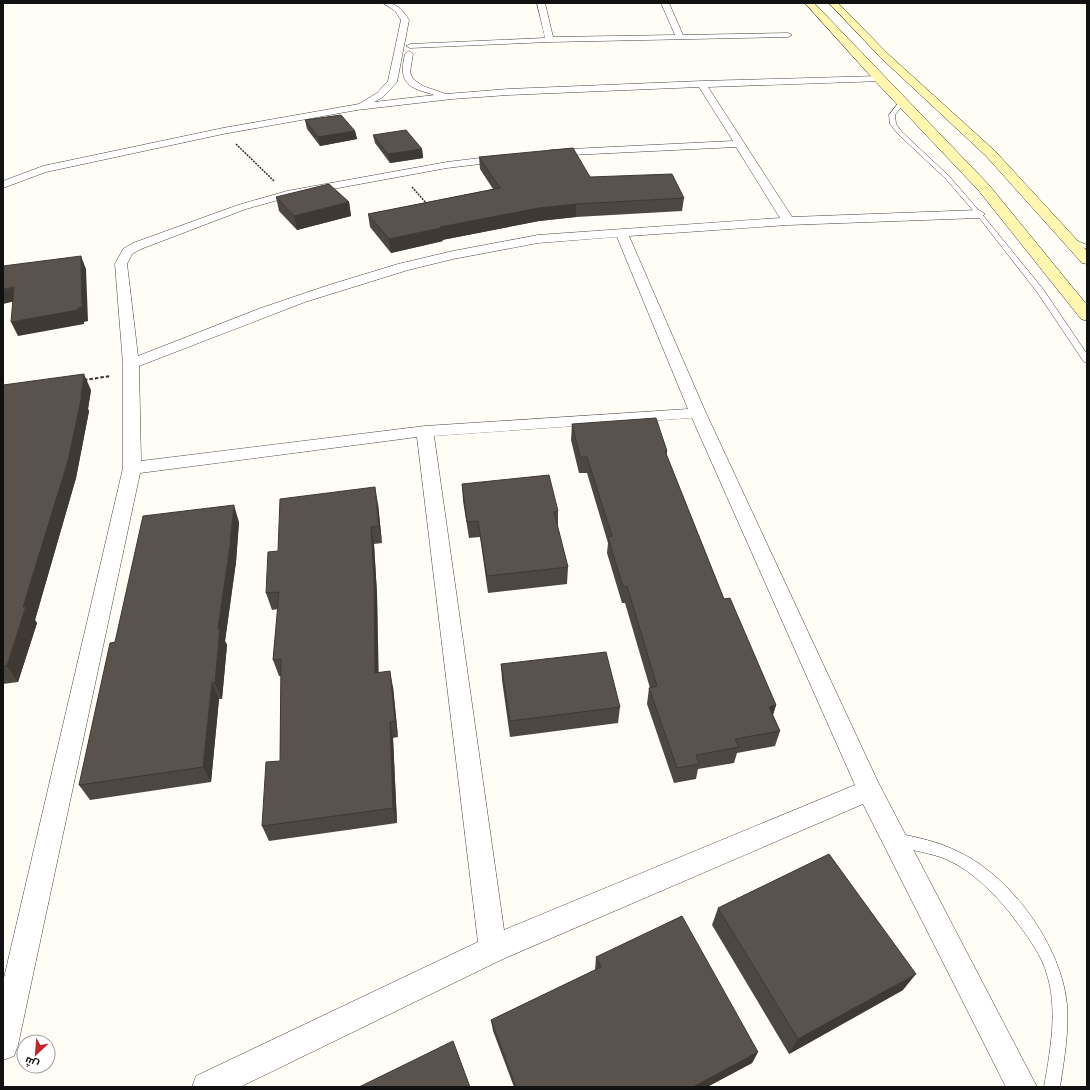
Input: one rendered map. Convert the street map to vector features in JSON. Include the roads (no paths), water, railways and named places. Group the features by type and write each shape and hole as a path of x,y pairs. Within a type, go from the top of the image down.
{"street":[{"path":"357,107 370,101 388,88 395,74 404,20 398,9 387,3"},
{"path":"400,3 411,12"},
{"path":"665,3 679,36"},
{"path":"809,3 879,79 984,188 1087,316"},
{"path":"832,3 874,46 986,150 1018,182 1087,260"},
{"path":"539,5 550,40"},
{"path":"452,96 418,87 409,81 406,74 411,42 788,35"},
{"path":"395,74 406,74"},
{"path":"10,170 43,169 223,132 357,107 452,96 702,84 879,79"},
{"path":"702,84 788,220"},
{"path":"3,1045 132,468 132,368 121,264 127,252 148,241 201,221 287,194 401,173 447,165 529,155 626,148 740,144"},
{"path":"3,185 43,169"},
{"path":"132,368 291,301 405,266 538,240 621,232 788,220 979,214"},
{"path":"621,232 698,413 869,790 1022,1087"},
{"path":"132,468 425,431 698,413"},
{"path":"425,431 493,949"},
{"path":"207,1087 493,949 869,790"}],"lane":[{"path":"902,102 892,115 896,128 948,177 979,214 1040,291 1087,360"},
{"path":"1069,239 1087,247"},
{"path":"894,838 935,847 969,864 987,876 1003,892 1032,930 1044,951 1058,992 1061,1021 1052,1087"}]}
